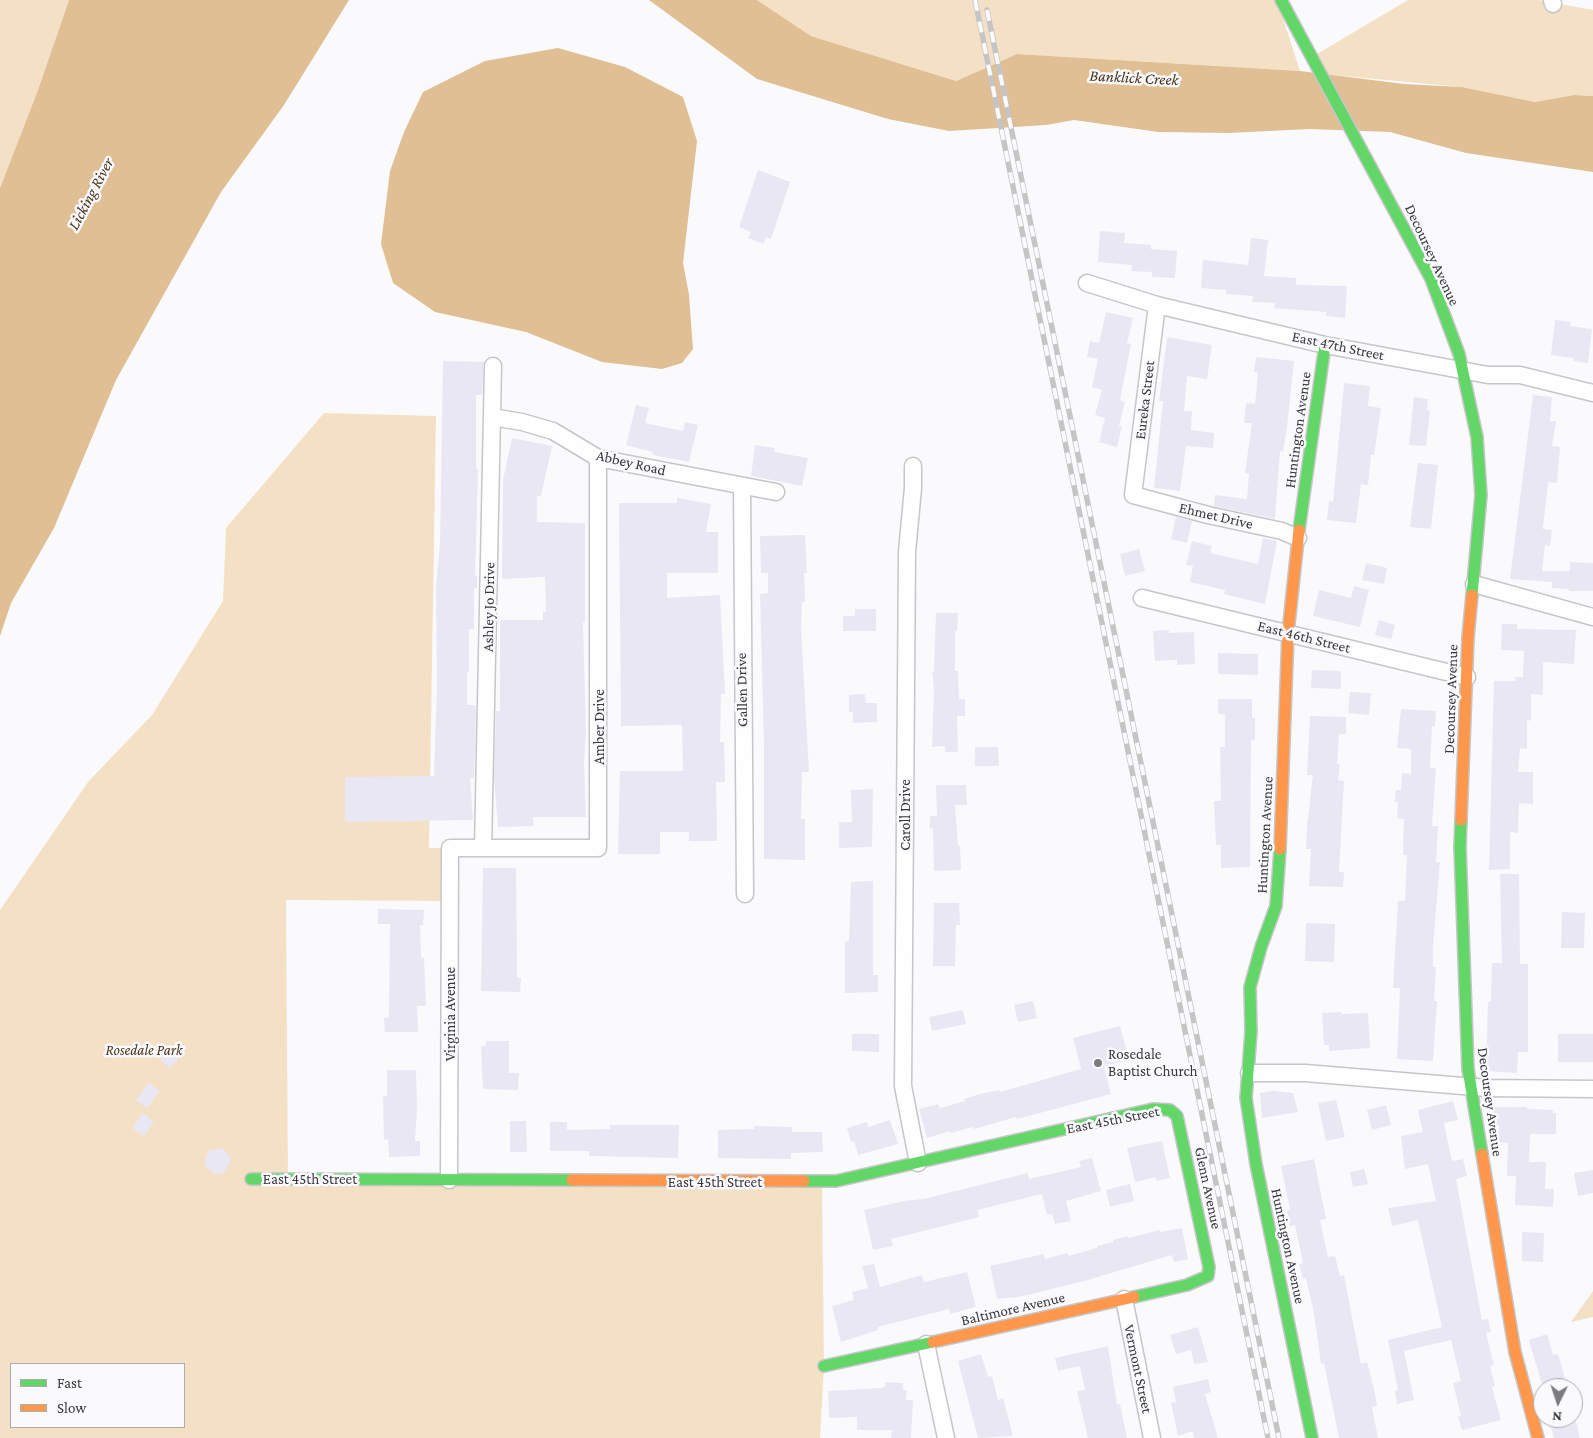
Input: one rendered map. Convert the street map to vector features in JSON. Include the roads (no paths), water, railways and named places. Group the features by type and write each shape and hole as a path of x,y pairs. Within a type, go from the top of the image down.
{"street":[{"name":"Decoursey Avenue","path":"1281,0 1402,222 1430,279 1462,369 1471,402 1480,466 1480,523 1467,677 1460,847 1468,1069 1509,1320 1538,1438"},
{"name":"East 47th Street","path":"1087,283 1157,305 1326,345 1488,375 1520,375 1593,393"},
{"name":"Eureka Street","path":"1133,495 1157,305"},
{"name":"Huntington Avenue","path":"1312,1438 1255,1158 1246,1098 1250,987 1261,947 1276,906 1279,885 1288,633 1298,538 1326,345"},
{"name":"Ashley Jo Drive","path":"483,848 493,366"},
{"name":"Abbey Road","path":"492,418 553,431 598,458 776,492"},
{"name":"Amber Drive","path":"450,848 598,848 598,458"},
{"name":"Caroll Drive","path":"912,466 913,488 907,552 902,1086 918,1163"},
{"name":"Gallen Drive","path":"742,486 745,894"},
{"name":"Ehmet Drive","path":"1133,495 1208,515 1282,531 1298,538"},
{"path":"1474,584 1593,617"},
{"name":"East 46th Street","path":"1142,598 1467,677"},
{"name":"Virginia Avenue","path":"449,1180 450,848"},
{"path":"1248,1073 1305,1073 1472,1088 1593,1090"},
{"name":"East 45th Street","path":"251,1178 836,1181 1153,1109 1170,1110"},
{"name":"Glenn Avenue","path":"1170,1110 1177,1116 1209,1267 1208,1276"},
{"name":"Baltimore Avenue","path":"824,1366 1187,1285 1208,1276"},
{"name":"Vermont Street","path":"1124,1299 1152,1438"},
{"path":"926,1344 946,1438"}],"water":[{"name":"Licking River","path":"69,0 349,0 284,105 221,192 116,380 54,528 11,603 0,636 0,188 38,90"},
{"name":"Banklick Creek","path":"649,0 757,0 811,36 956,81 1017,54 1300,71 1404,84 1462,87 1535,102 1574,95 1593,96 1593,172 1466,153 1390,132 1310,129 1228,133 1158,132 1074,120 1046,125 949,131 888,119 757,79"},
{"path":"558,48 625,67 683,97 697,141 683,263 689,295 693,349 682,363 662,369 602,362 526,332 435,312 393,283 381,244 390,171 404,132 423,92 485,61"}],"railway":[{"path":"975,0 1268,1438"},
{"path":"987,10 1279,1438"}],"place":[{"name":"Rosedale Baptist Church","path":"1098,1063"}],"park label":[{"name":"Rosedale Park","path":"144,1050"}]}
